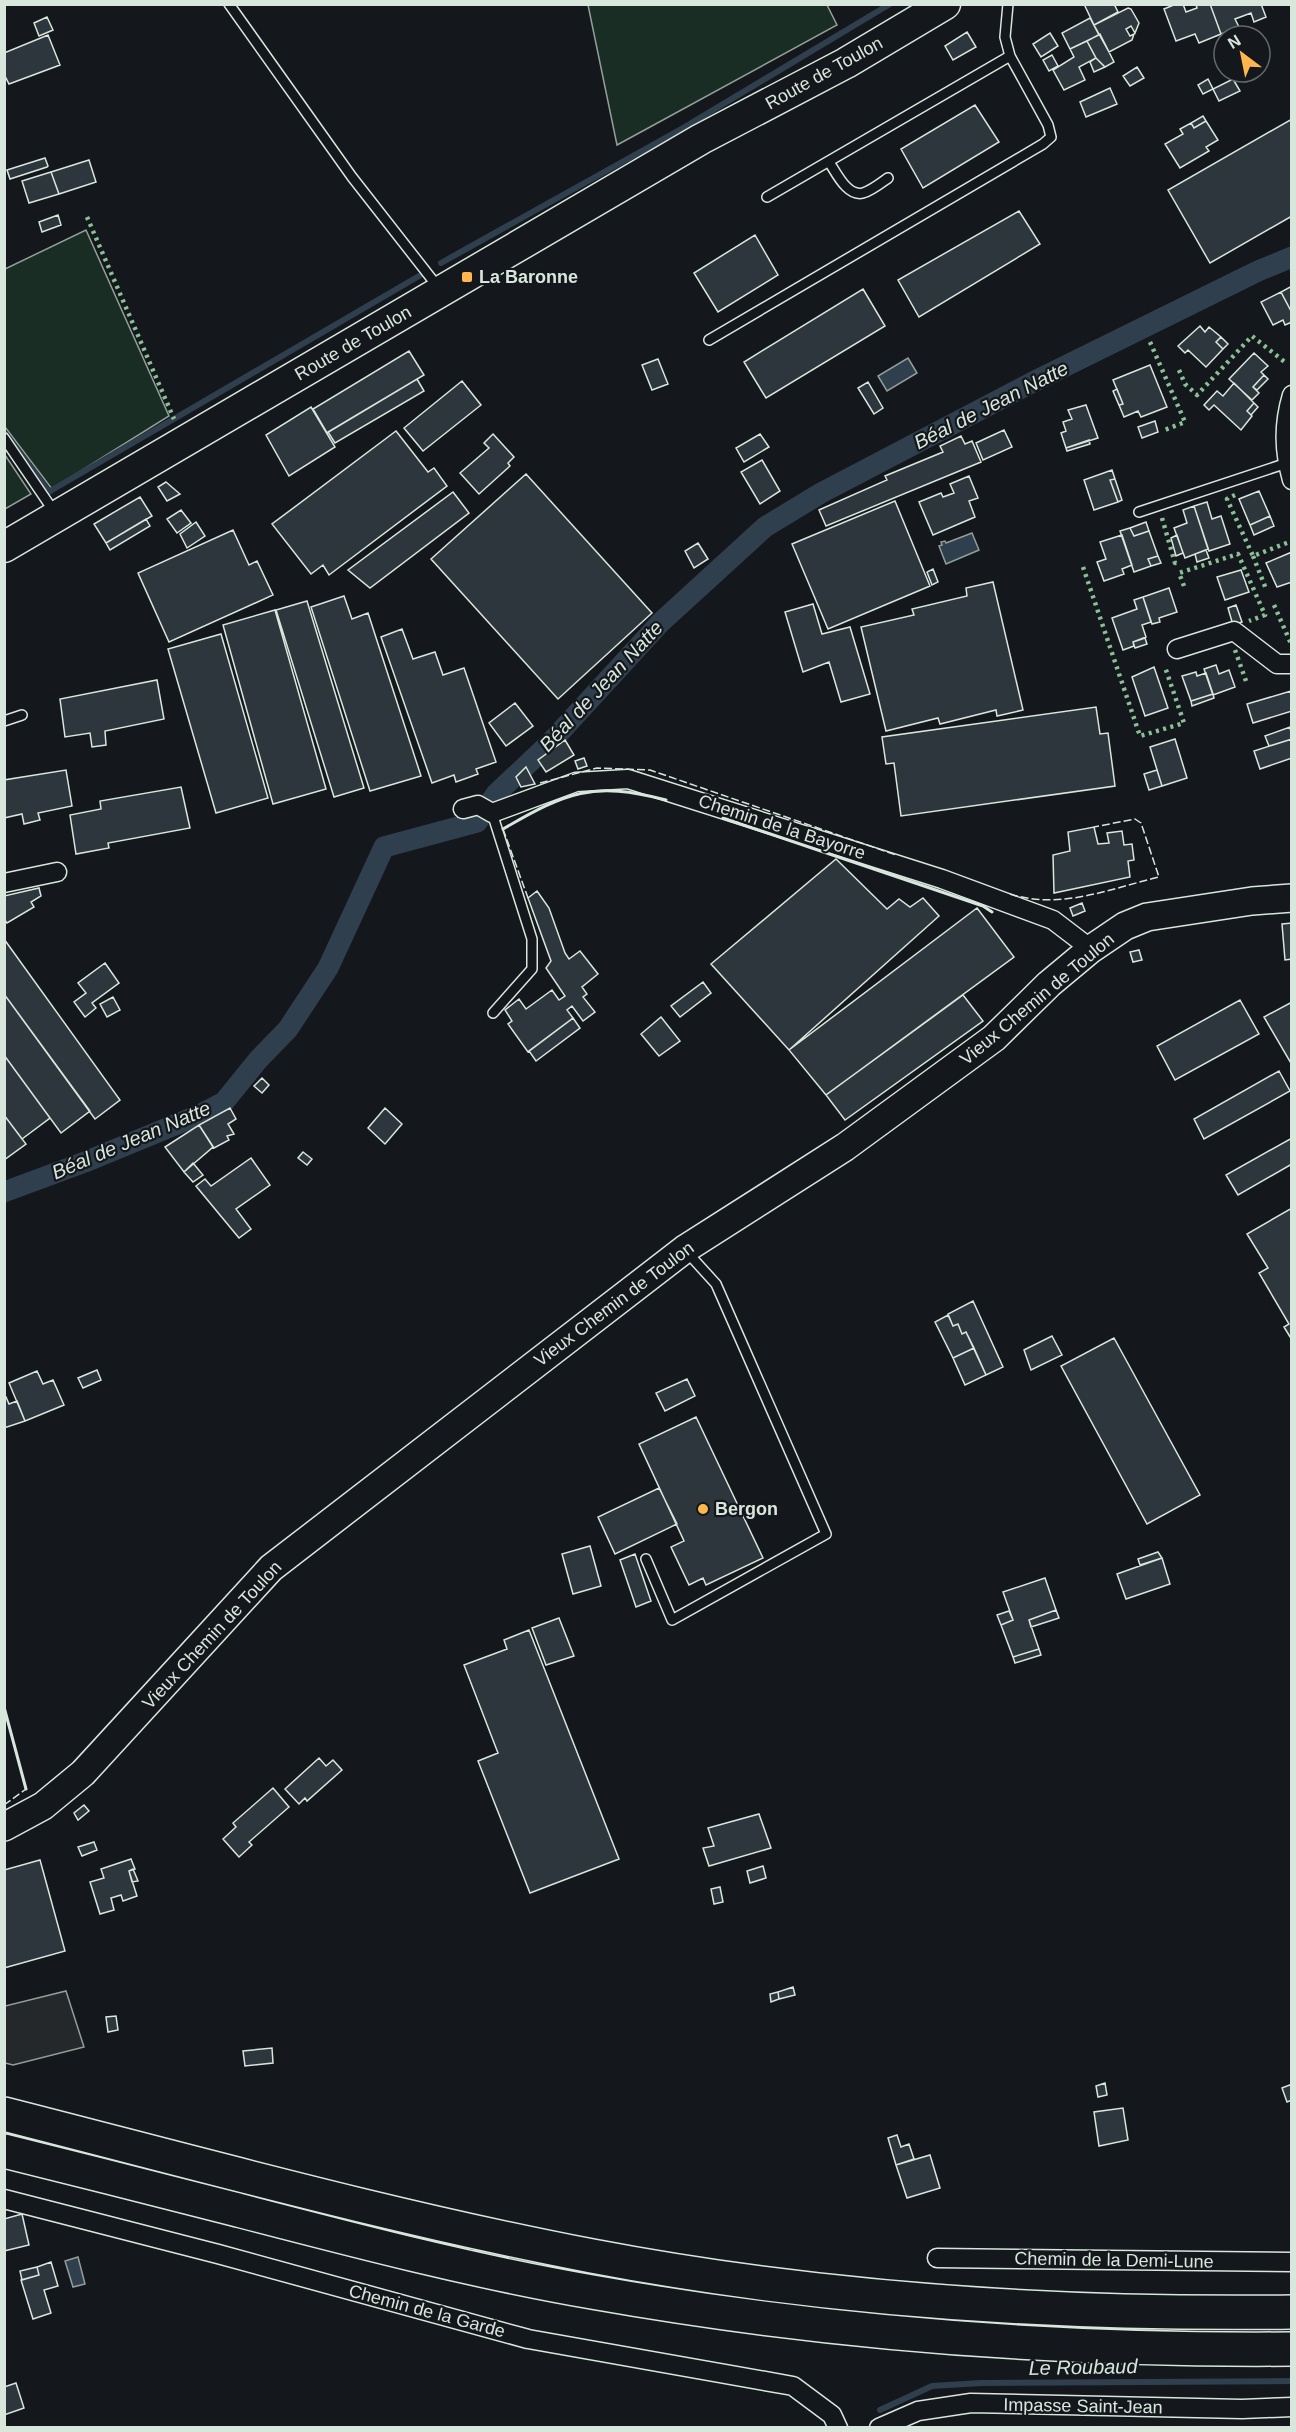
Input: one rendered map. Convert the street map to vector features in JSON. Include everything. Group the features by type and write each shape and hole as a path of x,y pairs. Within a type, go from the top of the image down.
{"highway":[{"path":"4,2114 418,2218 593,2256 708,2274 825,2291 935,2301 1040,2307 1292,2312"},
{"path":"4,2151 409,2254 590,2292 702,2310 943,2338 1047,2344 1292,2349"}],"main road":[{"name":"Route de Toulon","path":"701,139 836,49 913,4"},
{"name":"Route de Toulon","path":"4,547 701,139 846,63 945,4"}],"street":[{"path":"1289,472 1284,426 1292,395"},
{"path":"1177,650 1234,631 1277,664 1292,664"},
{"name":"Chemin de la Bayorre","path":"481,810 576,782 628,778 953,883 1053,920 1091,949"},
{"path":"4,883 57,872"},
{"name":"Vieux Chemin de Toulon","path":"4,1827 43,1806 83,1773 270,1568 685,1249 845,1147 977,1051 994,1038 1049,984 1091,949 1125,926 1147,917 1252,901 1292,898"},
{"name":"Chemin de la Garde","path":"4,2199 218,2254 528,2339 793,2386 832,2415 838,2427"},
{"name":"Chemin de la Demi-Lune","path":"937,2258 1292,2262"},
{"name":"Impasse Saint-Jean","path":"879,2427 918,2410 970,2403 1230,2409 1292,2407"}],"lane":[{"path":"230,4 352,177 442,291"},
{"path":"709,340 1043,144 1051,137 1048,125 1010,56 1005,37 1008,4"},
{"path":"767,197 1010,56"},
{"path":"829,162 842,183 853,192 862,194 888,178"},
{"path":"4,438 57,515"},
{"path":"1138,512 1289,472"},
{"path":"4,721 22,715"},
{"path":"481,810 532,939 532,969 493,1013"},
{"path":"646,1559 672,1620 826,1534 717,1284 685,1249"}],"green space":[{"path":"588,5 827,5 837,25 617,145"},
{"path":"86,230 169,416 52,489 5,427 5,269"},
{"path":"5,455 31,494 4,509"}],"shaded area":[{"path":"66,1991 84,2047 13,2065 5,2063 5,2006"}],"water":[{"path":"908,358 917,373 887,391 878,376"},
{"path":"972,533 979,550 946,564 939,546 942,545 941,542 946,543"},
{"path":"78,2257 85,2284 73,2287 65,2261"}],"building":[{"path":"1084,4 1114,4 1118,12 1094,25"},
{"path":"1183,4 1186,12 1197,8 1196,4 1210,4 1217,24 1212,24 1212,38 1199,43 1195,34 1176,41 1164,9"},
{"path":"1210,4 1261,4 1266,17 1254,22 1251,13 1235,19 1238,24 1217,24"},
{"path":"1128,8 1131,9 1139,23 1135,33 1131,26 1126,29 1130,36 1134,34 1132,40 1109,52 1094,25"},
{"path":"47,17 53,30 39,36 34,23"},
{"path":"1090,18 1099,35 1070,49 1062,33"},
{"path":"967,32 976,47 953,60 945,46"},
{"path":"1050,33 1058,46 1041,57 1033,44"},
{"path":"1100,34 1114,62 1105,67 1096,58 1087,41"},
{"path":"48,35 60,65 9,84 4,74 4,53"},
{"path":"1087,41 1096,58 1079,67 1085,80 1064,90 1053,70 1074,57 1070,49"},
{"path":"1052,55 1058,66 1049,71 1043,60"},
{"path":"1096,58 1105,67 1094,72 1090,62"},
{"path":"1137,67 1144,78 1130,86 1123,76"},
{"path":"1208,79 1213,89 1203,94 1198,85"},
{"path":"1223,84 1236,84 1240,91 1219,101 1213,89"},
{"path":"1110,88 1117,104 1086,117 1080,102"},
{"path":"975,105 999,142 923,188 901,149"},
{"path":"1203,116 1206,121 1194,128 1191,123"},
{"path":"1292,119 1292,216 1210,263 1168,190"},
{"path":"1206,121 1218,140 1206,147 1209,151 1180,168 1165,144 1183,134 1180,129 1191,123 1194,128"},
{"path":"45,158 47,167 10,179 7,170"},
{"path":"89,160 96,182 59,194 51,172"},
{"path":"51,172 59,194 29,203 22,181"},
{"path":"1019,211 1040,244 919,317 898,280"},
{"path":"58,215 61,225 42,232 39,222"},
{"path":"755,235 778,275 718,312 694,273"},
{"path":"1292,286 1292,313 1281,292"},
{"path":"863,289 885,326 766,398 744,362"},
{"path":"1281,292 1292,313 1292,322 1285,325 1283,320 1273,325 1261,302"},
{"path":"1200,326 1205,332 1209,327 1221,337 1216,342 1223,349 1206,367 1188,350 1185,353 1178,346"},
{"path":"1221,337 1228,344 1223,349 1216,342"},
{"path":"409,351 424,375 327,433 313,409"},
{"path":"1254,353 1268,366 1261,372 1264,375 1253,387 1259,393 1252,400 1229,379"},
{"path":"658,359 668,384 652,390 642,365"},
{"path":"1150,365 1167,407 1141,417 1138,411 1124,417 1119,405 1123,404 1113,380"},
{"path":"1264,375 1268,379 1257,390 1253,387"},
{"path":"417,379 424,391 335,443 328,432"},
{"path":"462,381 481,405 423,451 404,428"},
{"path":"868,382 883,408 874,414 858,388"},
{"path":"1234,383 1254,403 1247,411 1252,416 1241,430 1214,405 1209,410 1204,405 1217,391 1223,396"},
{"path":"1117,389 1123,404 1119,405 1113,391"},
{"path":"1254,403 1258,407 1251,415 1247,411"},
{"path":"1086,405 1098,438 1066,448 1061,433 1066,431 1063,422 1072,419 1068,410"},
{"path":"311,407 335,447 289,476 266,435"},
{"path":"1155,421 1158,432 1142,438 1138,427"},
{"path":"1004,430 1012,447 983,460 976,443"},
{"path":"396,431 428,472 434,468 447,486 329,575 323,565 311,574 272,524"},
{"path":"493,434 514,457 508,463 510,466 479,494 460,473 489,448 484,443"},
{"path":"760,434 769,447 744,462 736,448"},
{"path":"961,436 965,444 972,441 981,462 826,526 819,510 887,480 885,476 943,452 940,446"},
{"path":"1089,440 1090,444 1067,451 1066,448"},
{"path":"762,460 780,491 760,504 741,472"},
{"path":"1112,470 1115,479 1110,480 1118,502 1094,510 1084,480"},
{"path":"526,474 652,613 558,699 431,559"},
{"path":"969,476 978,498 969,501 975,517 933,535 919,502 941,493 943,497 954,493 950,484"},
{"path":"1115,479 1122,500 1118,502 1110,480"},
{"path":"166,482 180,494 167,501 158,487"},
{"path":"1259,491 1270,516 1250,525 1239,499"},
{"path":"453,492 469,513 370,588 348,570"},
{"path":"140,497 152,516 106,543 94,524"},
{"path":"895,501 930,586 828,629 792,544"},
{"path":"1207,502 1212,519 1221,516 1230,544 1209,551 1194,506"},
{"path":"1194,506 1208,549 1185,558 1174,528 1187,523 1183,510"},
{"path":"181,510 191,523 177,533 167,519"},
{"path":"1270,516 1274,526 1254,535 1250,525"},
{"path":"146,519 150,526 110,550 106,543"},
{"path":"196,522 205,536 187,548 180,534"},
{"path":"1146,522 1149,531 1134,536 1130,528"},
{"path":"1130,528 1134,536 1149,531 1158,556 1148,559 1151,566 1134,572 1120,531"},
{"path":"233,530 249,565 257,561 273,595 169,642 138,573"},
{"path":"1122,535 1132,565 1122,569 1124,574 1104,581 1097,562 1106,559 1100,542"},
{"path":"1177,535 1183,553 1176,556 1171,538"},
{"path":"698,543 708,559 694,568 685,551"},
{"path":"1206,550 1209,558 1197,562 1195,554"},
{"path":"1292,552 1292,582 1277,587 1266,563"},
{"path":"1158,556 1161,563 1151,566 1148,559"},
{"path":"933,569 938,582 932,585 927,572"},
{"path":"1241,570 1249,592 1225,600 1217,577"},
{"path":"993,582 1023,710 997,716 996,710 940,724 938,718 886,731 861,627 914,615 912,609 967,596 966,588"},
{"path":"1169,588 1177,612 1159,618 1160,622 1152,624 1143,597"},
{"path":"344,596 352,619 368,613 421,776 370,791 311,607"},
{"path":"1143,597 1151,622 1142,625 1146,637 1133,642 1134,646 1123,650 1112,618 1137,609 1134,600"},
{"path":"307,601 364,788 334,797 276,610"},
{"path":"813,604 822,634 850,627 870,694 841,702 829,662 803,672 785,612"},
{"path":"1236,605 1242,622 1233,625 1228,608"},
{"path":"275,610 326,789 273,804 223,625"},
{"path":"402,629 413,659 435,652 443,675 464,668 496,762 476,769 478,774 456,782 454,775 432,783 381,637"},
{"path":"221,634 268,798 216,813 168,649"},
{"path":"1145,638 1147,644 1135,648 1133,642"},
{"path":"1216,665 1219,674 1229,670 1235,687 1213,695 1204,669"},
{"path":"1154,667 1168,708 1145,716 1132,677"},
{"path":"1196,672 1197,676 1206,673 1213,694 1191,701 1182,676"},
{"path":"157,680 164,719 105,731 106,745 92,747 90,733 65,737 60,699"},
{"path":"1291,691 1292,711 1253,723 1247,704"},
{"path":"1213,694 1214,698 1192,706 1191,701"},
{"path":"515,703 533,726 506,746 489,723"},
{"path":"1096,707 1100,734 1108,733 1115,786 901,816 894,763 886,764 882,737"},
{"path":"1290,727 1292,739 1269,746 1265,736"},
{"path":"1175,739 1187,778 1162,786 1150,747"},
{"path":"1292,739 1292,758 1260,769 1254,751"},
{"path":"565,740 574,755 546,772 538,760"},
{"path":"584,758 587,766 578,769 575,761"},
{"path":"526,767 535,784 521,787 516,777"},
{"path":"66,770 72,806 38,813 40,820 24,824 22,814 4,818 4,780"},
{"path":"1157,770 1162,786 1149,790 1144,774"},
{"path":"181,787 190,828 108,843 109,848 76,854 70,815 101,809 100,801"},
{"path":"1094,827 1098,844 1109,843 1107,833 1122,831 1124,845 1132,844 1134,860 1128,861 1130,877 1054,893 1053,855 1070,851 1068,832"},
{"path":"836,859 887,909 899,899 910,907 923,898 939,916 789,1050 711,964"},
{"path":"39,888 41,896 31,902 34,907 7,923 4,919 4,896"},
{"path":"537,891 549,908 569,959 580,951 598,974 582,987 587,994 583,997 595,1012 583,1021 572,1006 567,1010 573,1018 528,1052 508,1024 512,1021 505,1010 519,999 526,1009 552,990 559,1000 565,996 546,968 551,961 528,898"},
{"path":"1082,903 1085,911 1073,916 1070,908"},
{"path":"977,908 1014,957 826,1095 789,1050"},
{"path":"1292,923 1292,959 1285,960 1282,924"},
{"path":"4,939 120,1100 95,1119 4,994"},
{"path":"1139,950 1142,960 1133,962 1130,952"},
{"path":"105,963 119,983 92,1003 96,1008 85,1017 74,1002 86,993 78,983"},
{"path":"703,982 711,993 680,1017 671,1006"},
{"path":"4,994 90,1111 61,1133 4,1055"},
{"path":"963,995 983,1021 845,1120 826,1095"},
{"path":"113,997 120,1010 107,1017 100,1004"},
{"path":"1240,1000 1259,1034 1175,1080 1157,1046"},
{"path":"1292,1002 1292,1065 1264,1017"},
{"path":"661,1017 680,1041 659,1056 641,1034"},
{"path":"573,1018 580,1028 536,1061 529,1051"},
{"path":"4,1055 50,1118 22,1139 4,1115"},
{"path":"1279,1071 1290,1091 1204,1139 1194,1119"},
{"path":"262,1078 269,1085 262,1093 254,1086"},
{"path":"230,1108 236,1119 228,1124 234,1134 227,1136 229,1140 214,1148 199,1125"},
{"path":"385,1108 402,1124 385,1144 368,1128"},
{"path":"4,1115 26,1144 4,1160"},
{"path":"199,1125 213,1147 184,1172 165,1147"},
{"path":"1292,1138 1292,1164 1238,1195 1226,1175"},
{"path":"303,1152 312,1159 307,1165 298,1158"},
{"path":"251,1158 270,1185 236,1209 251,1229 239,1238 196,1186 205,1179 211,1186"},
{"path":"193,1163 203,1175 193,1182 184,1172"},
{"path":"1292,1208 1292,1340 1284,1327 1289,1324 1259,1273 1268,1268 1247,1234"},
{"path":"973,1301 1003,1367 986,1375 966,1332 962,1334 958,1324 953,1326 948,1314"},
{"path":"948,1315 953,1326 958,1324 962,1334 966,1332 974,1348 953,1358 935,1322"},
{"path":"1052,1336 1062,1355 1031,1370 1024,1350"},
{"path":"1114,1338 1200,1495 1147,1524 1061,1366"},
{"path":"974,1348 986,1375 965,1385 953,1358"},
{"path":"97,1370 101,1380 83,1388 78,1378"},
{"path":"37,1371 43,1384 53,1380 64,1405 25,1421 9,1383"},
{"path":"687,1379 695,1396 665,1411 656,1393"},
{"path":"6,1397 9,1404 17,1401 25,1421 4,1428 4,1398"},
{"path":"696,1417 763,1558 706,1585 703,1578 689,1585 671,1547 684,1541 639,1444"},
{"path":"659,1488 677,1524 615,1554 598,1517"},
{"path":"590,1546 601,1586 573,1594 562,1554"},
{"path":"1158,1552 1162,1558 1140,1565 1138,1559"},
{"path":"635,1554 651,1601 636,1607 620,1560"},
{"path":"1162,1558 1170,1584 1126,1599 1117,1574"},
{"path":"1045,1578 1056,1610 1029,1620 1039,1649 1013,1657 1001,1625 1013,1620 1003,1592"},
{"path":"1056,1610 1059,1618 1031,1627 1029,1620"},
{"path":"1009,1611 1013,1620 1001,1625 997,1615"},
{"path":"559,1618 574,1656 546,1665 532,1628"},
{"path":"529,1630 619,1859 530,1893 478,1761 498,1753 464,1665 507,1649 504,1640"},
{"path":"1039,1649 1041,1655 1015,1663 1013,1657"},
{"path":"319,1758 326,1766 333,1760 342,1770 307,1801 305,1798 299,1804 285,1789"},
{"path":"273,1788 289,1807 249,1842 252,1845 239,1857 223,1839 236,1827 233,1823"},
{"path":"84,1805 89,1811 78,1820 74,1813"},
{"path":"759,1814 771,1848 709,1866 703,1848 714,1846 708,1828"},
{"path":"94,1842 97,1850 82,1856 78,1847"},
{"path":"131,1859 135,1869 129,1871 137,1896 123,1901 121,1895 111,1898 114,1910 100,1914 90,1882 104,1878 101,1869"},
{"path":"40,1860 65,1951 4,1968 4,1870"},
{"path":"763,1866 766,1878 750,1883 747,1871"},
{"path":"133,1869 138,1881 132,1882 129,1871"},
{"path":"720,1887 723,1902 714,1904 711,1889"},
{"path":"793,1987 795,1995 779,1999 778,1992"},
{"path":"778,1992 779,1999 771,2002 770,1994"},
{"path":"116,2016 118,2030 108,2032 106,2017"},
{"path":"272,2048 273,2063 245,2066 243,2051"},
{"path":"1105,2083 1107,2095 1098,2097 1096,2086"},
{"path":"1292,2084 1292,2100 1287,2102 1282,2088"},
{"path":"1123,2108 1128,2140 1099,2146 1094,2112"},
{"path":"897,2135 901,2147 909,2144 914,2159 896,2165 888,2138"},
{"path":"930,2155 940,2188 907,2198 896,2165"},
{"path":"22,2214 29,2245 4,2251 4,2219"},
{"path":"51,2262 58,2286 44,2290 51,2313 33,2319 21,2280 39,2275 37,2267"},
{"path":"37,2267 39,2275 22,2280 20,2271"},
{"path":"16,2383 24,2408 4,2415 4,2387"}],"waterway":[{"path":"441,263 683,128 890,4"},
{"name":"Béal de Jean Natte","path":"4,1192 85,1162 199,1115 224,1102 258,1060 288,1029 328,968 384,847 477,822 496,794 549,744 660,623 765,527 821,493 1031,383 1258,271 1292,257"},
{"path":"4,432 49,492 419,276"},
{"name":"Le Roubaud","path":"880,2410 932,2386 981,2383 1292,2381"}],"hedge":[{"path":"87,217 174,419"},
{"path":"1179,370 1185,384 1197,395 1252,336 1286,363"},
{"path":"1150,342 1185,422 1162,431"},
{"path":"1235,495 1227,499 1253,556 1292,541"},
{"path":"1162,518 1175,563 1180,561"},
{"path":"1184,586 1179,573 1238,554 1265,615 1249,621"},
{"path":"1253,556 1266,589"},
{"path":"1083,567 1140,736 1184,723 1165,667"},
{"path":"1274,605 1292,646"},
{"path":"1235,650 1247,684"}],"fence":[{"path":"540,783 597,768 650,770 896,855"},
{"path":"1010,894 1048,900 1066,899 1159,877 1141,823 1135,819 1094,827"},
{"path":"503,829 528,898"},
{"path":"4,1805 26,1789"}],"wall":[{"path":"503,829 545,806 581,794 618,791 666,800"},
{"path":"723,818 983,906 992,912"},
{"path":"4,1707 26,1789"}],"place":[{"name":"La Baronne","path":"467,277"},
{"name":"Bergon","path":"703,1509"}]}
